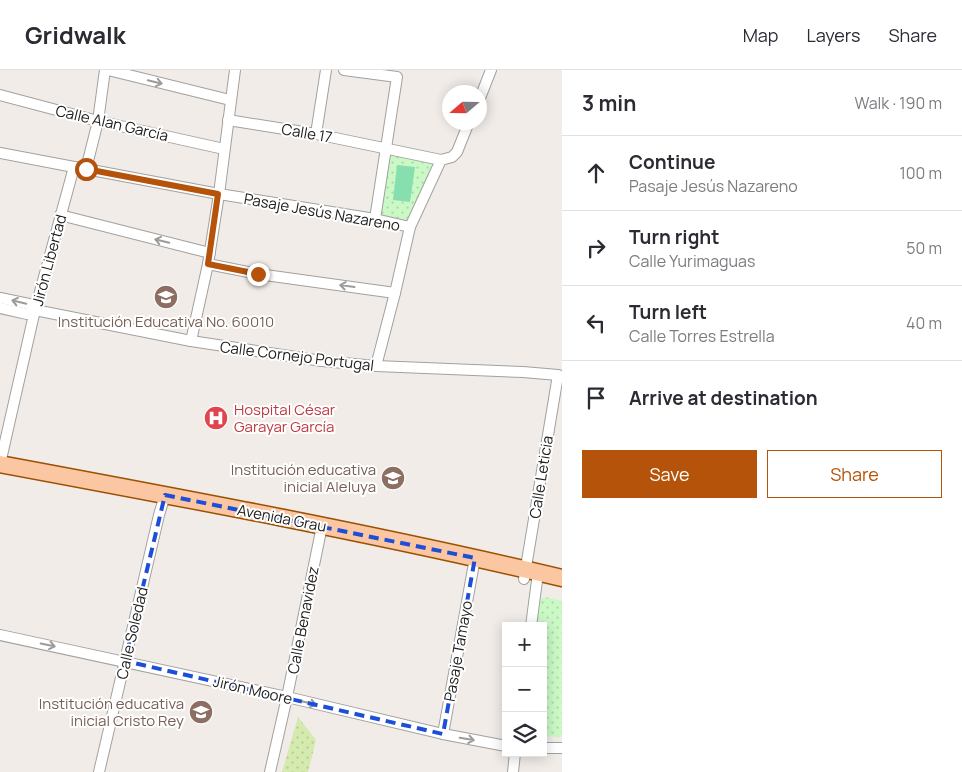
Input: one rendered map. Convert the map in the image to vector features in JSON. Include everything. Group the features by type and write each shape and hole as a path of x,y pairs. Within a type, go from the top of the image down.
{"main road":[{"name":"Avenida Grau","path":"0,464 531,576 562,578"},
{"name":"Avenida Grau","path":"0,475 164,500"},
{"path":"531,576 562,588"}],"street":[{"path":"0,153 86,169 98,121 106,70 230,100"},
{"path":"191,341 209,259 235,70"},
{"path":"316,134 326,70"},
{"path":"344,70 397,77 375,219"},
{"path":"485,85 491,70"},
{"name":"Calle Alan García","path":"0,95 98,121 224,149"},
{"name":"Calle 17","path":"228,120 316,134 441,160"},
{"path":"376,366 410,227 441,160 452,157 457,152 466,130"},
{"name":"Jirón Libertad","path":"0,464 35,310 74,167"},
{"name":"Pasaje Jesús Nazareno","path":"86,169 218,194 375,219 410,227"},
{"path":"60,215 258,274 395,293"},
{"path":"0,298 29,304 35,310 27,314 0,308"},
{"name":"Calle Cornejo Portugal","path":"35,310 191,341 322,361 376,366 523,372 560,376"},
{"name":"Calle Leticia","path":"531,622 531,576 560,376"},
{"name":"Calle Soledad","path":"100,772 164,500"},
{"name":"Calle Benavidez","path":"270,772 321,532"},
{"name":"Pasaje Tamayo","path":"443,734 474,563"},
{"name":"Jirón Moore","path":"0,635 287,697 443,734 502,745"},
{"path":"547,748 562,748"},
{"path":"513,772 515,757"}],"highlighted area":[{"path":"165,495 475,558 443,734 125,661"}],"green space":[{"path":"390,152 434,162 407,222 379,216"},
{"path":"397,165 415,167 410,202 393,200"},
{"path":"545,597 562,601 562,737 547,736 547,622 537,622 539,600"},
{"path":"298,717 316,740 308,772 282,772"}],"place":[{"name":"Institución Educativa No. 60010","path":"166,297"},
{"name":"Hospital César Garayar García","path":"216,418"},
{"name":"Institución educativa inicial Aleluya","path":"393,478"},
{"name":"Institución educativa inicial Cristo Rey","path":"201,712"}],"route":[{"path":"86,169 218,194 208,264 258,274"}]}
